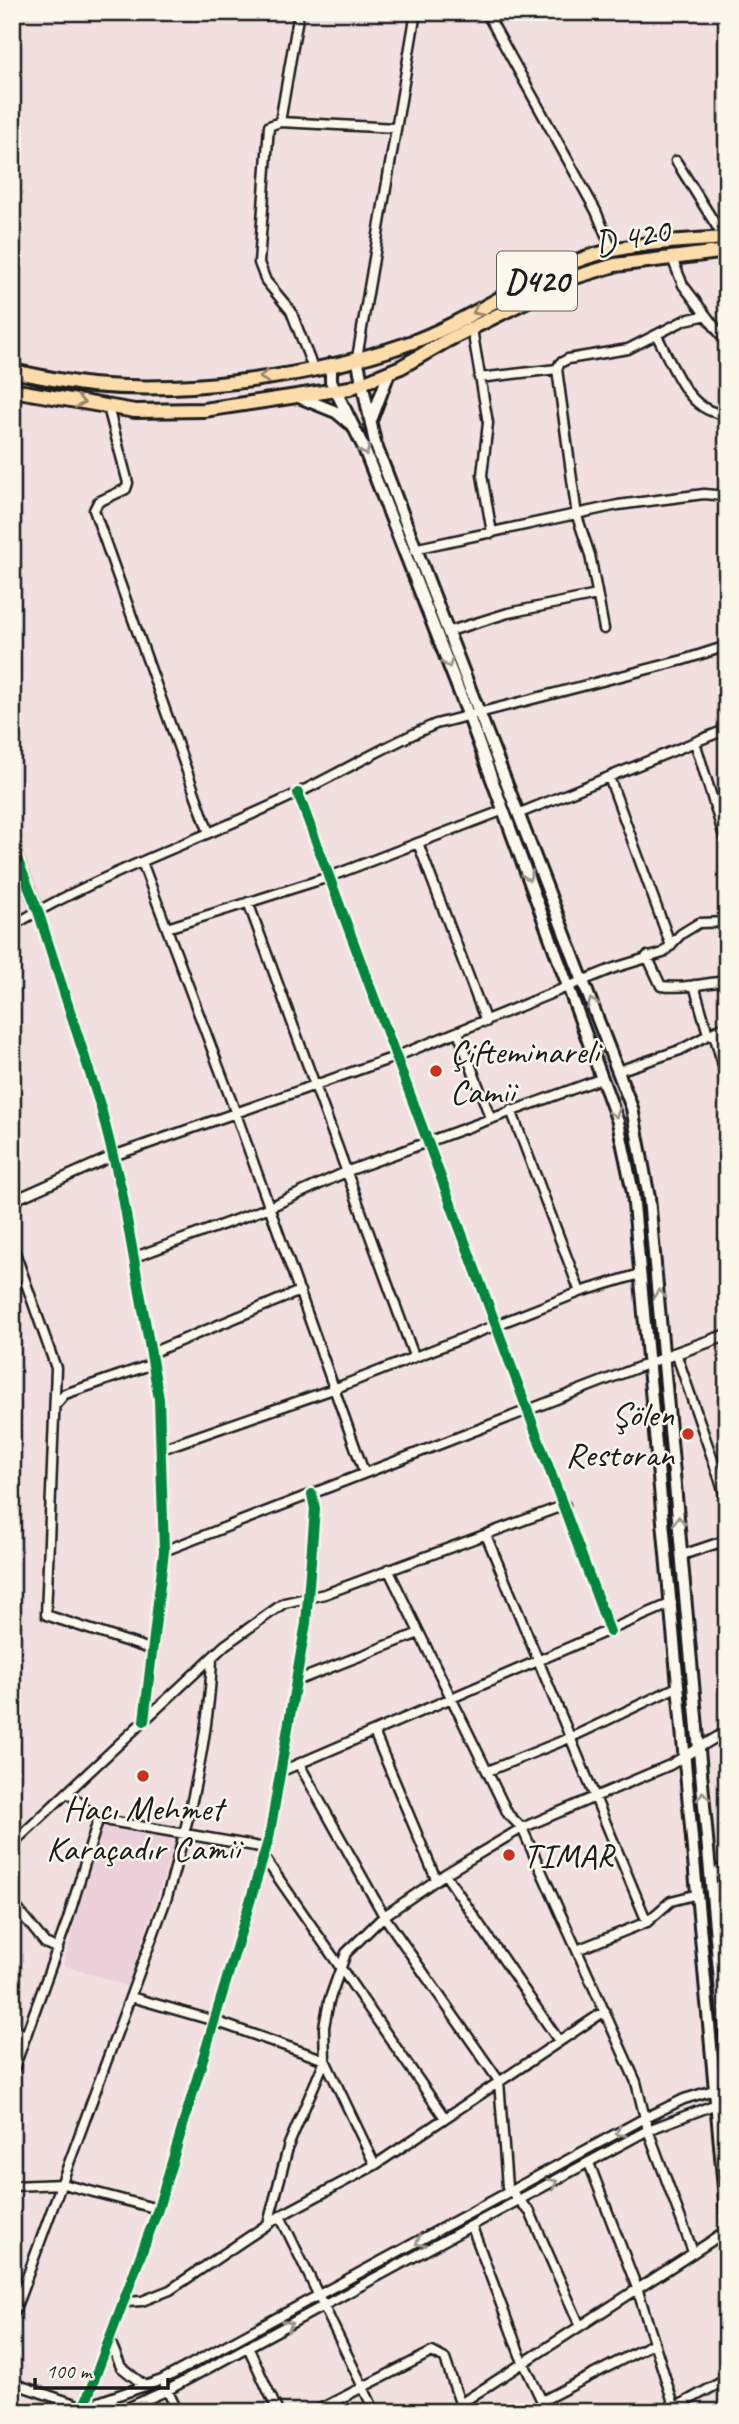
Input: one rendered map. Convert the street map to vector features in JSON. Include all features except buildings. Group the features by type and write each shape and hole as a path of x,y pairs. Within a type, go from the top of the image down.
{"highway":[{"name":"D420","path":"12,371 91,385 181,385 268,377 331,365 431,334 570,264 612,250 665,242 726,243"},
{"name":"D 420","path":"364,384 572,278 615,265 726,243"},
{"name":"D420","path":"12,390 135,411 204,410 364,384"}],"main road":[{"path":"357,358 375,443 418,548 632,1108 649,1198 670,1355 682,1555 710,1874 724,1990 727,2059"},
{"path":"331,365 329,371 335,390 355,428 468,714 618,1122 630,1181 649,1363 715,2089 722,2101 727,2221"},
{"path":"370,424 374,405 389,373"},
{"path":"293,396 317,402 336,412 355,428"}],"street":[{"path":"280,122 299,12"},
{"path":"357,358 416,12"},
{"path":"486,12 596,211 612,250"},
{"path":"313,368 291,311 266,281 259,263 267,132 272,123 280,122 396,128"},
{"path":"676,161 726,243"},
{"path":"671,256 683,285 703,316 727,343"},
{"path":"604,629 590,555 577,516 557,369 560,363 568,359 628,349 685,320 703,316"},
{"path":"472,328 488,423 482,475 492,533"},
{"path":"657,336 692,399 709,412 727,414"},
{"path":"479,378 557,369"},
{"path":"108,407 128,484 126,489 98,502 94,510 209,832"},
{"path":"418,548 577,516 618,505 704,494 727,496"},
{"path":"450,631 508,613 597,596"},
{"path":"12,926 142,862 298,793 397,740 480,710 683,660 727,646"},
{"path":"520,813 727,729"},
{"path":"695,742 727,846"},
{"path":"609,777 671,946"},
{"path":"298,793 610,1632"},
{"path":"167,928 329,877 504,810"},
{"path":"418,843 486,1021"},
{"path":"12,846 38,911 113,1157 135,1257 153,1364 161,1449 164,1551 144,1721"},
{"path":"142,862 270,1207 364,1472"},
{"path":"248,902 414,1356"},
{"path":"12,1201 113,1157 395,1057 647,956 663,953 681,934 699,923 727,922"},
{"path":"647,956 661,986 682,989 727,981"},
{"path":"694,985 727,1080"},
{"path":"618,1071 680,1050 727,1025"},
{"path":"458,1032 490,1117"},
{"path":"135,1257 270,1207 348,1171 603,1078"},
{"path":"511,1110 580,1292"},
{"path":"12,1244 56,1368 57,1403 46,1615 153,1650"},
{"path":"161,1449 335,1388 580,1292 640,1275"},
{"path":"151,1353 300,1291"},
{"path":"164,1551 364,1472 727,1335"},
{"path":"670,1355 727,1501"},
{"path":"57,1403 65,1394 153,1364"},
{"path":"83,2409 126,2302 158,2209 264,1852 282,1771 307,1599 315,1509 312,1494"},
{"path":"12,1844 212,1658 284,1603 307,1599 565,1505"},
{"path":"486,1535 647,1922"},
{"path":"682,1555 727,1540"},
{"path":"388,1569 508,1814 522,1828 605,2011 636,2082 648,2130 692,2252"},
{"path":"282,1771 610,1632 672,1603"},
{"path":"296,1681 419,1633"},
{"path":"12,2318 167,1897 185,1833 211,1695 212,1658"},
{"path":"488,1771 572,1737 679,1686"},
{"path":"375,2165 325,2060 324,2027 339,1968 362,1935 436,1879 522,1828 597,1798 686,1756 727,1731"},
{"path":"374,1732 436,1879"},
{"path":"299,1764 384,1916 499,2081 501,2137 511,2192 530,2212 580,2326"},
{"path":"69,1793 99,1817 110,1821 185,1833 264,1852 339,1968 445,2118"},
{"path":"12,2074 58,1949 99,1817"},
{"path":"710,1874 727,1866"},
{"path":"445,1874 559,2041"},
{"path":"577,1950 647,1922 671,1901 698,1894"},
{"path":"12,1902 45,1943 58,1949"},
{"path":"131,1997 215,2021 325,2060"},
{"path":"126,2302 142,2301 170,2290 268,2224 375,2165 605,2011"},
{"path":"12,2028 26,2036"},
{"path":"268,2224 289,2144 325,2060"},
{"path":"118,2412 168,2390 248,2347 321,2301 645,2118 684,2099 727,2086"},
{"path":"12,2383 83,2409 162,2380 472,2227 648,2130 722,2101"},
{"path":"589,2163 637,2288 672,2410 727,2379"},
{"path":"12,2186 62,2184 158,2209"},
{"path":"281,2217 375,2412"},
{"path":"472,2227 523,2363 547,2412"},
{"path":"314,2412 425,2354 437,2352 445,2359 462,2408 523,2363 727,2231"},
{"path":"110,2341 121,2367 145,2386"},
{"path":"542,2402 654,2343"},
{"path":"248,2347 278,2412"},
{"path":"162,2380 178,2412"}],"shaded area":[{"path":"109,1825 173,1834 176,1840 127,1986 63,1965 102,1827"}],"cycle path":[{"path":"298,793 610,1632"},
{"path":"12,846 38,911 101,1108 122,1192 159,1399 164,1551 144,1721"},
{"path":"82,2412 158,2209 269,1838 306,1623 315,1509 312,1494"}],"place":[{"name":"Çifteminareli Camii","path":"436,1071"},
{"name":"Şölen Restoran","path":"688,1434"},
{"name":"Hacı Mehmet Karaçadır Camii","path":"143,1776"},
{"name":"TIMAR","path":"509,1855"}]}
